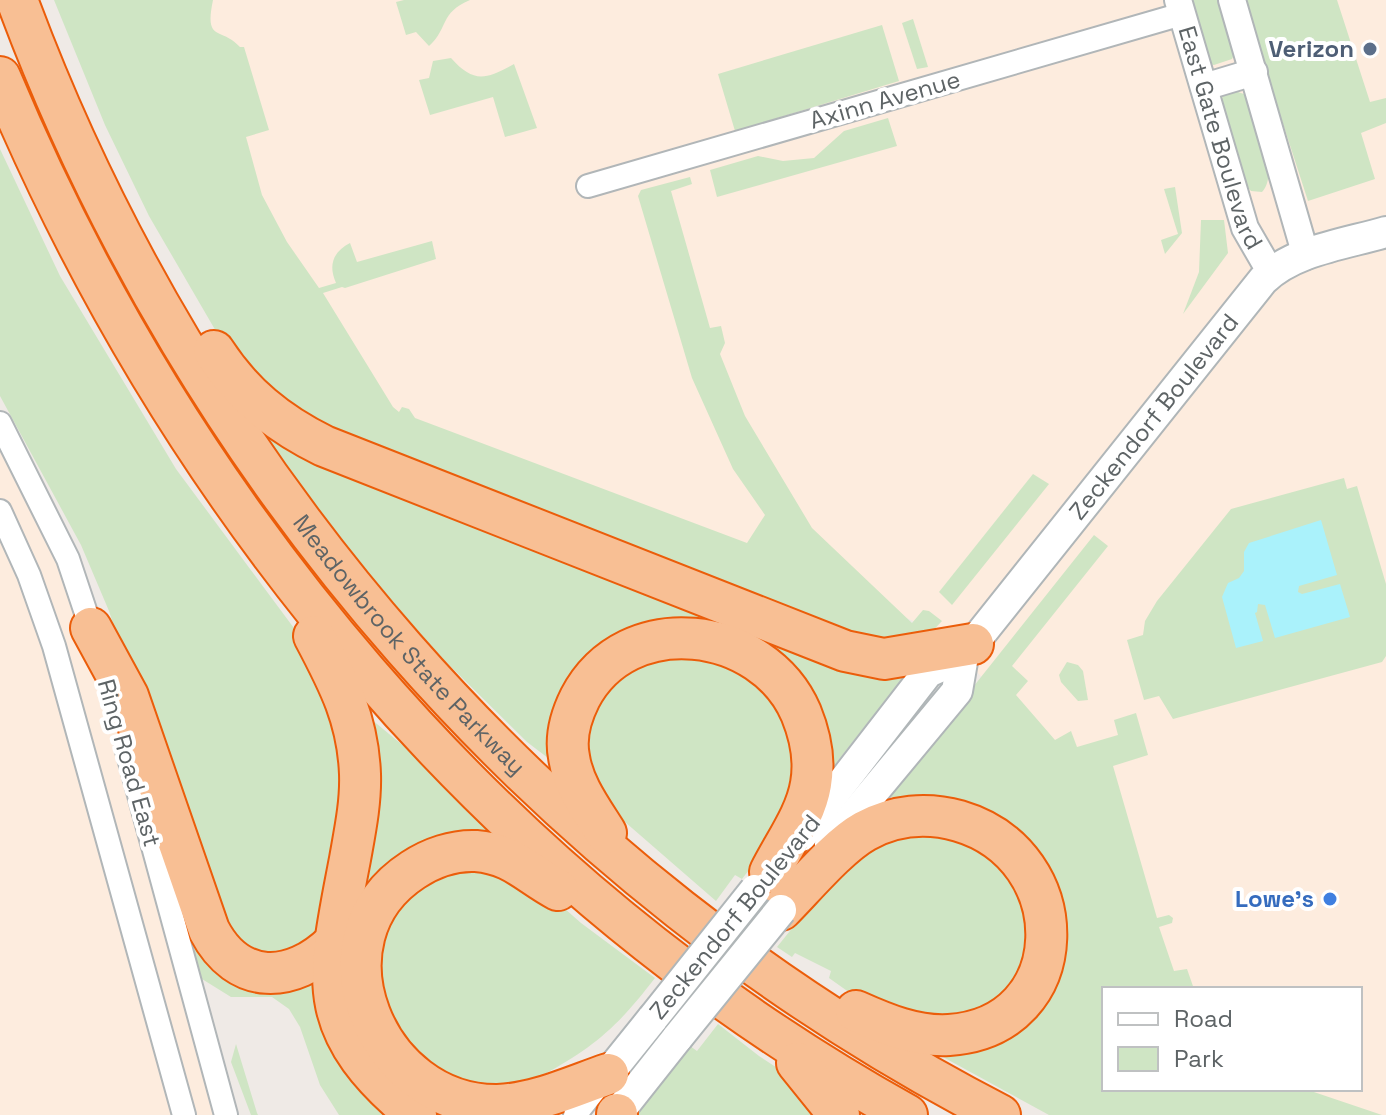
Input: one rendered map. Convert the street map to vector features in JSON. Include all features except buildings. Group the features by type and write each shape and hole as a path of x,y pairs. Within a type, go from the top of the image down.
{"highway":[{"name":"Meadowbrook State Parkway","path":"17,0 60,107 124,243 188,356 245,444 343,577 416,663 486,737 627,866 760,970 911,1067 1000,1115"},
{"name":"Meadowbrook State Parkway","path":"0,77 56,203 113,314 207,466 273,559 368,676 447,760 533,842 647,940 766,1027 907,1115"},
{"path":"124,243 201,330 240,387 264,410 307,438 857,655 884,659 968,650"},
{"path":"273,559 342,691 357,737 360,775 358,813 334,943 335,1003 348,1040 374,1078 416,1115"},
{"path":"91,628 128,696 209,930 219,949 246,968 277,973 305,965 334,943"},
{"path":"627,866 574,778 568,754 572,716 584,691 610,662 648,643 676,637 722,643 758,660 784,685 804,722 810,746 813,773 808,798 769,890"},
{"path":"760,970 884,1024 946,1035 983,1028 1015,1008 1032,986 1046,950 1045,910 1037,886 1017,855 986,832 943,817 904,817 861,833 769,890"},
{"path":"608,1074 512,1104 470,1102 429,1086 393,1056 370,1016 362,975 368,931 387,894 407,873 434,858 476,851 517,862 550,885 647,940"},
{"path":"766,1027 825,1094 839,1115"}],"main road":[{"name":"Zeckendorf Boulevard","path":"608,1074 653,1018 769,890 839,833 957,691 968,650 1257,287 1285,263 1386,232"},
{"name":"Zeckendorf Boulevard","path":"616,1115 678,1037 769,890"}],"street":[{"name":"East Gate Boulevard","path":"1232,0 1306,256"},
{"name":"East Gate Boulevard","path":"1180,7 1245,228 1271,273"},
{"name":"Axinn Avenue","path":"588,186 1180,7"},
{"path":"1204,87 1254,72"},
{"name":"Ring Road East","path":"0,423 68,559 91,628 131,763 226,1115"},
{"name":"Ring Road East","path":"0,511 29,575 50,634 184,1115"},
{"name":"Zeckendorf Boulevard","path":"575,1115 608,1074"}],"shaded area":[{"path":"173,0 1386,0 1386,1115 1282,1115 1225,1091 1362,1091 1362,987 1157,987 1067,774 963,656 916,622 395,412 305,300"},
{"path":"0,423 91,628 226,1115 0,1115"}],"green space":[{"path":"54,0 213,0 213,28 244,47 269,130 246,137 262,195 287,242 319,288 336,283 332,265 340,251 350,243 357,262 432,241 436,259 323,293 399,412 402,407 409,409 415,418 747,543 765,515 733,469 692,378 638,196 641,190 690,177 692,184 671,191 710,328 721,326 725,343 720,354 745,416 812,528 912,623 923,610 942,621 926,638 861,644 278,409 217,333 149,216 105,125"},
{"path":"470,0 453,10 429,46 416,32 406,35 396,2"},
{"path":"1188,0 1221,0 1236,51 1232,59 1214,65 1206,63"},
{"path":"1243,0 1337,0 1370,102 1386,98 1386,123 1361,133 1375,179 1308,201"},
{"path":"913,19 928,67 917,69 902,23"},
{"path":"882,25 899,81 735,131 718,74"},
{"path":"451,58 467,72 481,76 514,64 537,128 505,137 493,97 430,115 419,80 429,78 433,61"},
{"path":"1235,91 1250,100 1265,148 1269,173 1262,192 1251,191 1244,183 1220,102 1224,94"},
{"path":"888,118 897,146 717,197 710,170 758,156 783,161 814,158 844,131"},
{"path":"0,149 60,276 176,469 305,643 344,741 341,833 314,942 278,961 236,951 140,706 109,611 81,545 0,396"},
{"path":"1175,187 1182,233 1165,254 1161,240 1178,234 1164,189"},
{"path":"1201,220 1224,220 1228,253 1183,314 1199,272"},
{"path":"253,420 905,675 829,772 808,700 663,627 610,636 552,761 527,742 446,662 359,565"},
{"path":"1033,474 1049,484 952,605 939,592"},
{"path":"1344,478 1347,489 1357,486 1386,584 1386,656 1382,662 1173,719 1159,696 1144,700 1127,640 1143,635 1145,621 1157,601 1231,509"},
{"path":"1094,535 1108,546 1012,666 1028,681 1016,695 1055,740 1071,731 1077,747 1118,735 1114,720 1136,713 1148,755 1113,766 1157,918 1169,915 1173,918 1172,923 1159,927 1174,971 1187,969 1193,987 1102,987 1102,1091 1311,1091 1382,1115 1049,1115 921,1045 1034,997 1047,880 894,805 893,798 888,794"},
{"path":"653,649 757,668 801,751 779,831 742,879 735,875 716,901 602,802 582,771 585,704"},
{"path":"1067,662 1078,665 1083,671 1088,700 1078,701 1061,682 1059,675"},
{"path":"360,710 434,771 493,831 488,840 373,892 353,886"},
{"path":"953,826 1030,892 1023,978 991,1008 958,1022 867,1005 829,978 831,971 795,953 792,957 777,947 802,916 844,851"},
{"path":"432,866 522,871 581,923 655,978 604,1034 541,1076 541,1083 491,1091 429,1071 380,1011 373,942"},
{"path":"200,931 210,951 311,967 397,1115 339,1115 320,1085 300,1027 289,1009 272,997 231,997 202,979 188,934"},
{"path":"718,1024 794,1079 827,1115 632,1115 687,1044 697,1051"},
{"path":"236,1044 258,1115 251,1115 231,1062"}],"water":[{"path":"1321,520 1337,575 1299,586 1298,592 1302,594 1340,584 1350,617 1275,638 1265,605 1258,604 1255,613 1263,641 1236,648 1222,597 1228,583 1239,578 1244,571 1244,552 1249,543"}],"place":[{"name":"Verizon","path":"1370,49"},
{"name":"Lowe's","path":"1330,899"}]}
